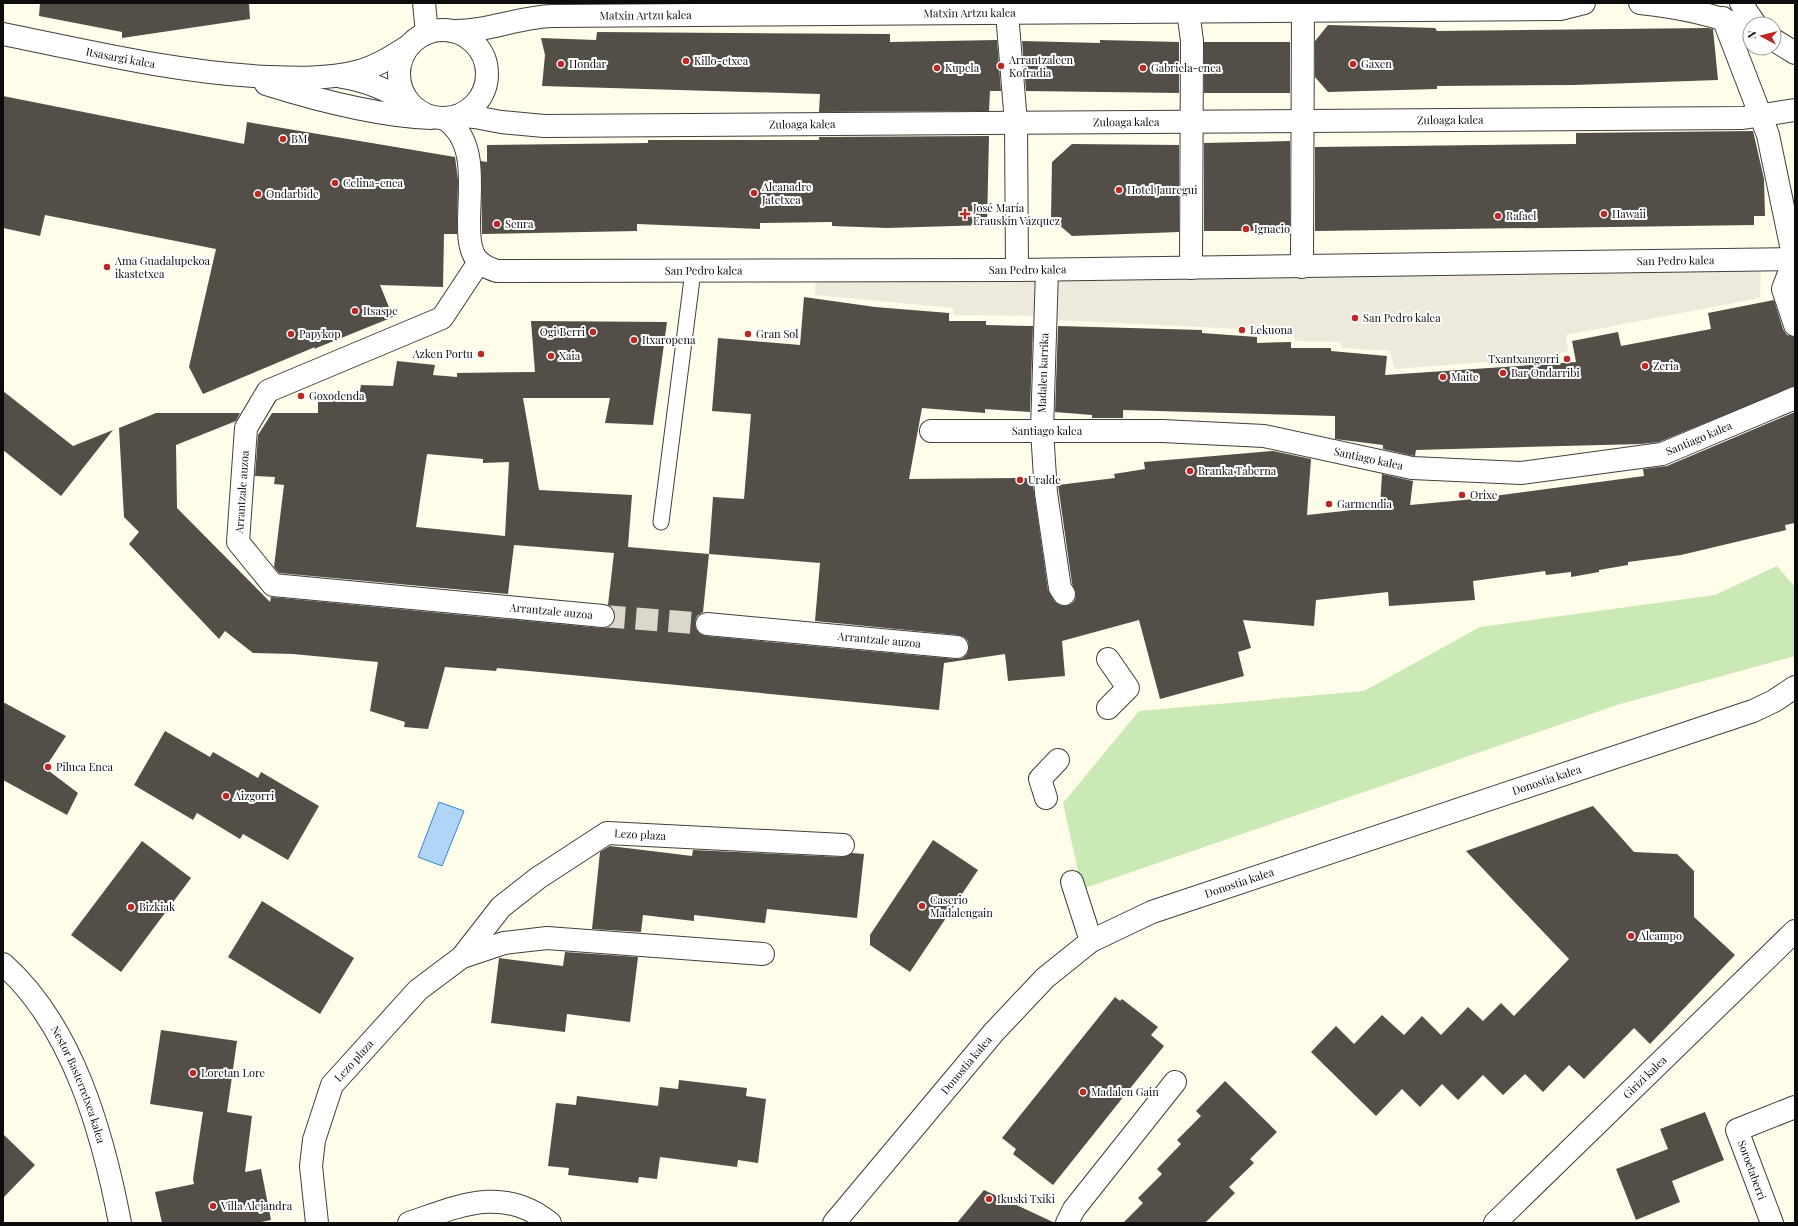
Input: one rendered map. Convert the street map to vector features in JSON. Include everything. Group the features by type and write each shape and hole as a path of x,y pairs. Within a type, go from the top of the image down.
{"street":[{"path":"418,39 424,3"},
{"name":"Matxin Artzu kalea","path":"452,31 486,29 520,19 539,17 968,8 1007,13 1187,7 1560,9 1584,3"},
{"path":"1640,3 1678,7 1742,22"},
{"path":"1741,3 1748,16"},
{"path":"1187,7 1192,41 1191,268"},
{"path":"1302,267 1303,7"},
{"path":"1007,13 1016,123 1017,270"},
{"path":"1723,18 1762,116 1768,135 1794,260 1784,289 1795,325"},
{"path":"445,118 474,106 480,99 484,90 487,70 485,60 478,47 463,35 452,31 441,30 418,39 404,53 399,71 402,90 412,106 422,114 445,118 461,133 468,153 469,236 473,254 479,262"},
{"name":"Itsasargi kalea","path":"3,34 130,61 240,75 288,78 337,76 356,72 374,65 418,39"},
{"path":"1782,45 1795,53"},
{"name":"Itsasargi kalea","path":"240,75 293,93 399,116 445,118"},
{"name":"Itsasargi kalea","path":"337,76 357,79 376,85 395,94 412,106"},
{"name":"Zuloaga kalea","path":"445,118 475,117 501,122 544,126 1192,122 1762,116 1795,110"},
{"name":"San Pedro kalea","path":"479,262 487,268 497,271 693,271 1047,270 1794,260"},
{"name":"Arrantzale auzoa","path":"479,262 442,318 268,391 246,428 238,542 273,585 603,616"},
{"name":"Madalen karrika","path":"1047,270 1042,430 1046,493 1060,588 1064,594"},
{"name":"Santiago kalea","path":"931,431 1162,431 1264,436 1412,468 1521,473 1662,454 1795,398"},
{"name":"Arrantzale auzoa","path":"707,624 957,647"},
{"path":"1108,659 1128,688 1108,708"},
{"name":"Donostia kalea","path":"834,1223 994,1032 1045,978 1091,941 1152,912 1753,711 1774,701 1795,687"},
{"name":"Donostia kalea","path":"1753,711 1795,705"},
{"path":"1046,798 1040,779 1058,760"},
{"name":"Lezo plaza","path":"316,1223 311,1166 314,1140 332,1084 418,990 462,957 500,907 538,878 606,833 843,845"},
{"path":"1072,882 1091,941"},
{"name":"Girizi kalea","path":"1496,1223 1795,932"},
{"name":"Lezo plaza","path":"462,957 504,943 547,938 763,954"},
{"name":"Nestor Basterretxea kalea","path":"3,964 30,993 52,1024 70,1056 85,1091 114,1189 120,1223"},
{"path":"1067,1223 1074,1209 1175,1082"},
{"name":"Soroetaberri","path":"1772,1223 1737,1130 1795,1107"},
{"path":"409,1223 466,1204 504,1201 536,1212 550,1223"}],"lane":[{"path":"660,522 693,271"}],"green space":[{"path":"1777,566 1795,587 1795,656 1620,704 1082,889 1063,803 1139,711 1364,691 1480,627 1715,595"}],"shaded area":[{"name":"San Pedro kalea","path":"1761,265 1760,298 1566,335 1568,352 1486,362 1394,369 1390,351 1342,348 1341,342 1296,341 1293,336 1262,336 1262,330 1055,320 1055,316 954,315 953,308 815,295 816,275"}],"water":[{"path":"439,802 464,811 442,866 418,857"}],"building":[{"path":"40,3 249,3 250,19 122,38 122,32 39,16"},
{"path":"1328,25 1435,28 1437,31 1708,28 1713,29 1718,80 1574,85 1437,86 1437,89 1328,92 1315,77 1315,41"},
{"path":"597,32 890,34 890,42 997,40 1001,91 990,91 989,111 819,112 820,94 542,86 545,55 541,38 596,40"},
{"path":"1100,40 1179,42 1179,93 1026,91 1022,41 1100,43"},
{"path":"1204,42 1290,42 1290,93 1204,93"},
{"path":"3,96 244,144 247,122 455,157 458,180 457,234 444,234 443,287 380,285 393,317 314,349 315,347 203,394 189,367 216,249 45,215 40,236 3,228"},
{"path":"1753,131 1764,179 1765,216 1754,216 1754,225 1315,231 1315,147 1576,144 1576,133"},
{"path":"989,136 987,225 887,228 832,226 832,222 760,223 760,229 637,224 637,231 482,234 481,161 487,162 487,145 648,143 648,140 819,140 819,137"},
{"path":"1290,141 1290,231 1204,231 1204,143"},
{"name":"Hotel Jauregui","path":"1072,144 1179,145 1179,232 1072,236 1051,218 1052,162"},
{"path":"804,297 875,307 949,313 949,321 986,321 986,325 1033,326 1030,412 985,409 985,413 922,408 909,479 1026,478 1033,485 1048,590 1054,601 1059,605 1065,606 1071,604 1075,600 1076,594 1072,583 1058,485 1115,478 1114,474 1145,469 1144,462 1273,451 1311,459 1307,515 1380,507 1382,474 1413,481 1410,505 1464,500 1644,476 1643,469 1667,466 1795,412 1795,523 1785,525 1786,530 1681,555 1628,562 1628,565 1599,570 1599,572 1571,577 1571,572 1546,575 1545,571 1473,581 1475,600 1389,606 1388,592 1316,600 1314,626 1243,620 1251,648 1238,652 1244,676 1160,699 1139,620 1062,641 1065,676 1008,681 1005,654 944,663 939,710 497,668 496,671 445,667 428,729 404,727 405,722 370,711 378,662 293,654 253,653 225,631 219,639 129,544 139,532 124,517 119,428 156,413 240,413 236,421 176,445 177,508 270,602 271,597 602,628 608,627 613,623 615,617 614,610 608,605 614,553 514,545 508,594 279,573 274,567 284,485 274,484 275,477 255,476 258,435 272,413 318,413 318,399 358,402 361,385 393,386 397,361 435,365 433,375 457,377 457,373 535,372 531,321 667,322 653,425 605,423 610,398 523,398 539,490 632,495 628,547 709,554 713,497 744,499 751,414 712,411 718,338 800,345","holes":["427,454 483,459 483,463 509,462 505,536 416,527","709,554 820,563 815,621 958,635 964,637 968,641 969,648 967,654 963,658 956,659 706,636 700,634 696,629 695,622 697,616 703,612"]},
{"path":"1774,300 1783,329 1787,335 1795,337 1795,386 1659,442 1641,444 1416,450 1414,456 1383,449 1383,445 1335,439 1335,416 1123,410 1123,418 1092,418 1092,415 1055,412 1058,326 1202,330 1202,333 1257,337 1257,343 1291,342 1291,348 1331,348 1331,351 1387,356 1385,375 1576,362 1572,341 1618,332 1621,346 1711,329 1708,313"},
{"path":"3,391 73,446 113,430 61,496 3,450"},
{"name":"Piluca Enea","path":"3,702 66,736 45,768 78,793 67,815 3,780"},
{"name":"Aizgorri","path":"165,731 210,757 213,752 258,778 261,772 319,806 288,860 243,834 240,839 197,813 193,820 134,785"},
{"path":"1593,806 1634,852 1677,854 1694,871 1694,917 1735,955 1650,1044 1634,1028 1584,1079 1569,1065 1543,1092 1525,1074 1503,1095 1483,1075 1458,1100 1442,1084 1420,1107 1402,1089 1376,1116 1311,1052 1336,1026 1354,1044 1382,1015 1404,1035 1422,1016 1441,1035 1468,1007 1483,1021 1501,1003 1514,1016 1569,959 1466,851"},
{"name":"Caserio Madalengain","path":"933,840 978,870 910,972 870,945 870,935"},
{"name":"Bizkiak","path":"142,841 191,878 121,972 71,935"},
{"path":"610,846 692,856 693,850 842,857 852,853 864,854 857,918 767,909 765,923 694,915 694,921 643,915 641,932 592,929 600,852"},
{"path":"262,901 354,958 320,1014 228,957"},
{"path":"565,952 638,957 630,1022 567,1014 565,1032 491,1023 499,958 563,966"},
{"name":"Madalen Gain","path":"1115,997 1120,1001 1122,999 1158,1027 1151,1035 1164,1046 1053,1185 1013,1154 1016,1149 1002,1138"},
{"path":"161,1030 237,1041 227,1112 252,1116 245,1172 261,1169 271,1220 256,1223 162,1223 155,1192 194,1184 193,1179 203,1112 150,1104"},
{"path":"679,1080 747,1088 746,1096 766,1099 758,1163 738,1160 737,1167 660,1157 657,1179 639,1177 638,1183 568,1175 569,1168 548,1166 556,1103 576,1105 577,1096 658,1106 660,1087 678,1089"},
{"path":"1225,1081 1277,1132 1250,1159 1254,1163 1229,1187 1235,1193 1205,1223 1123,1223 1143,1203 1138,1198 1162,1174 1157,1169 1181,1144 1177,1140 1201,1116 1196,1111"},
{"path":"1705,1112 1724,1160 1672,1181 1680,1202 1636,1220 1616,1169 1668,1149 1660,1129"},
{"path":"3,1134 35,1165 3,1198"},
{"name":"Ikuski Txiki","path":"984,1190 1055,1223 957,1223"}],"tunnel":[{"path":"603,616 707,624"}],"place":[{"name":"Killo-etxea","path":"686,61"},
{"name":"Hondar","path":"561,64"},
{"name":"Gaxen","path":"1353,64"},
{"name":"Arrantzaleen Kofradia","path":"1001,66"},
{"name":"Kupela","path":"937,68"},
{"name":"Gabriela-enea","path":"1143,68"},
{"name":"BM","path":"283,139"},
{"name":"Celina-enea","path":"335,183"},
{"name":"Hotel Jauregui","path":"1119,190"},
{"name":"Alcanadre Jatetxea","path":"754,193"},
{"name":"Ondarbide","path":"258,194"},
{"name":"José María Erauskin Vázquez","path":"965,214"},
{"name":"Hawaii","path":"1604,214"},
{"name":"Rafael","path":"1498,216"},
{"name":"Senra","path":"497,224"},
{"name":"Ignacio","path":"1246,229"},
{"name":"Ama Guadalupekoa ikastetxea","path":"107,267"},
{"name":"Itsaspe","path":"355,311"},
{"name":"San Pedro kalea","path":"1355,318"},
{"name":"Lekuona","path":"1242,330"},
{"name":"Ogi Berri","path":"593,332"},
{"name":"Papykop","path":"291,334"},
{"name":"Gran Sol","path":"748,334"},
{"name":"Itxaropena","path":"634,340"},
{"name":"Azken Portu","path":"481,354"},
{"name":"Xaia","path":"551,356"},
{"name":"Txantxangorri","path":"1567,359"},
{"name":"Zeria","path":"1645,366"},
{"name":"Bar Ondarribi","path":"1503,373"},
{"name":"Maite","path":"1443,377"},
{"name":"Goxodenda","path":"301,396"},
{"name":"Branka Taberna","path":"1190,471"},
{"name":"Uralde","path":"1020,480"},
{"name":"Orixe","path":"1462,495"},
{"name":"Garmendia","path":"1329,504"},
{"name":"Piluca Enea","path":"48,767"},
{"name":"Aizgorri","path":"226,796"},
{"name":"Caserio Madalengain","path":"922,906"},
{"name":"Bizkiak","path":"131,907"},
{"name":"Alcampo","path":"1631,936"},
{"name":"Loretan Lore","path":"193,1073"},
{"name":"Madalen Gain","path":"1083,1092"},
{"name":"Ikuski Txiki","path":"989,1199"},
{"name":"Villa Alejandra","path":"213,1206"}]}
